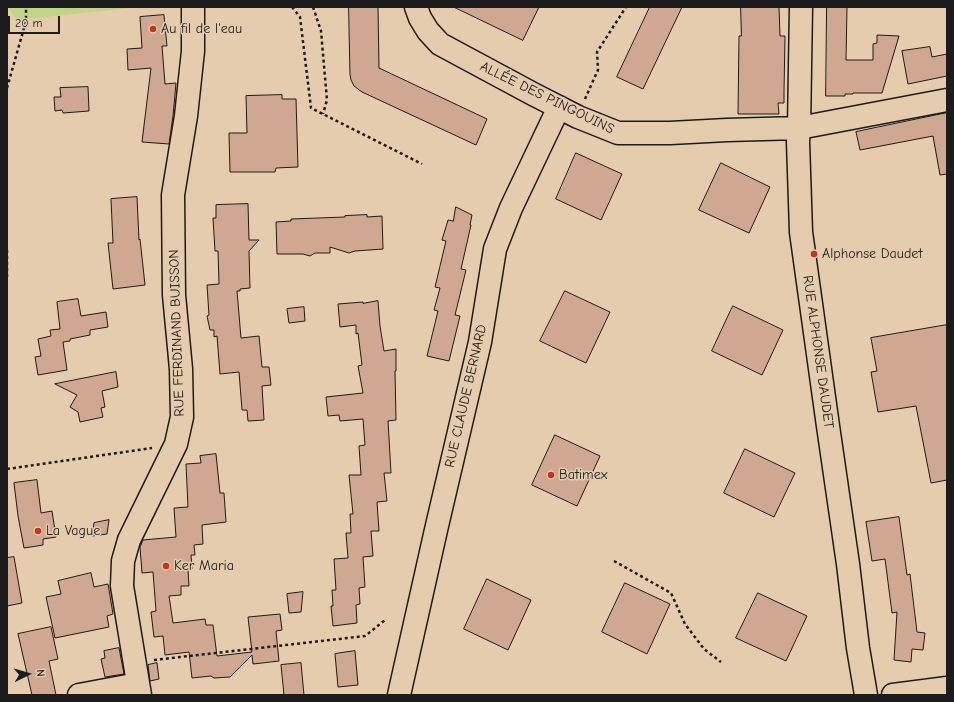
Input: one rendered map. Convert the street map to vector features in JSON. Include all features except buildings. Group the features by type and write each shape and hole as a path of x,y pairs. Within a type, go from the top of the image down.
{"street":[{"name":"RUE FERDINAND BUISSON","path":"139,690 122,586 123,561 129,540 176,444 182,417 181,369 174,295 173,195 188,102 193,51 193,7"},
{"name":"ALLÉE DES PINGOUINS","path":"416,7 420,18 428,31 440,44 559,107 618,133 670,133 799,128 947,100"},
{"name":"RUE ALPHONSE DAUDET","path":"801,7 798,142 801,232 848,564 858,648 866,695"},
{"name":"RUE CLAUDE BERNARD","path":"399,695 434,535 480,342 495,249 511,208 559,107"},
{"path":"893,695 947,688"},
{"path":"79,695 139,690"}],"path":[{"path":"7,88 26,21 26,7"},
{"path":"292,7 300,17 311,108 422,164"},
{"path":"313,7 320,31 327,100 323,114"},
{"path":"578,116 598,70 597,52 626,7"},
{"path":"7,250 7,279"},
{"path":"7,469 176,444"},
{"path":"614,561 672,593 685,624 704,648 721,662"},
{"path":"134,662 365,636 385,620"}],"green space":[{"path":"8,7 139,7 17,20"}],"place":[{"name":"Au fil de l'eau","path":"153,29"},
{"name":"Alphonse Daudet","path":"814,254"},
{"name":"Batimex","path":"551,475"},
{"name":"La Vague","path":"38,531"},
{"name":"Ker Maria","path":"166,566"}]}
